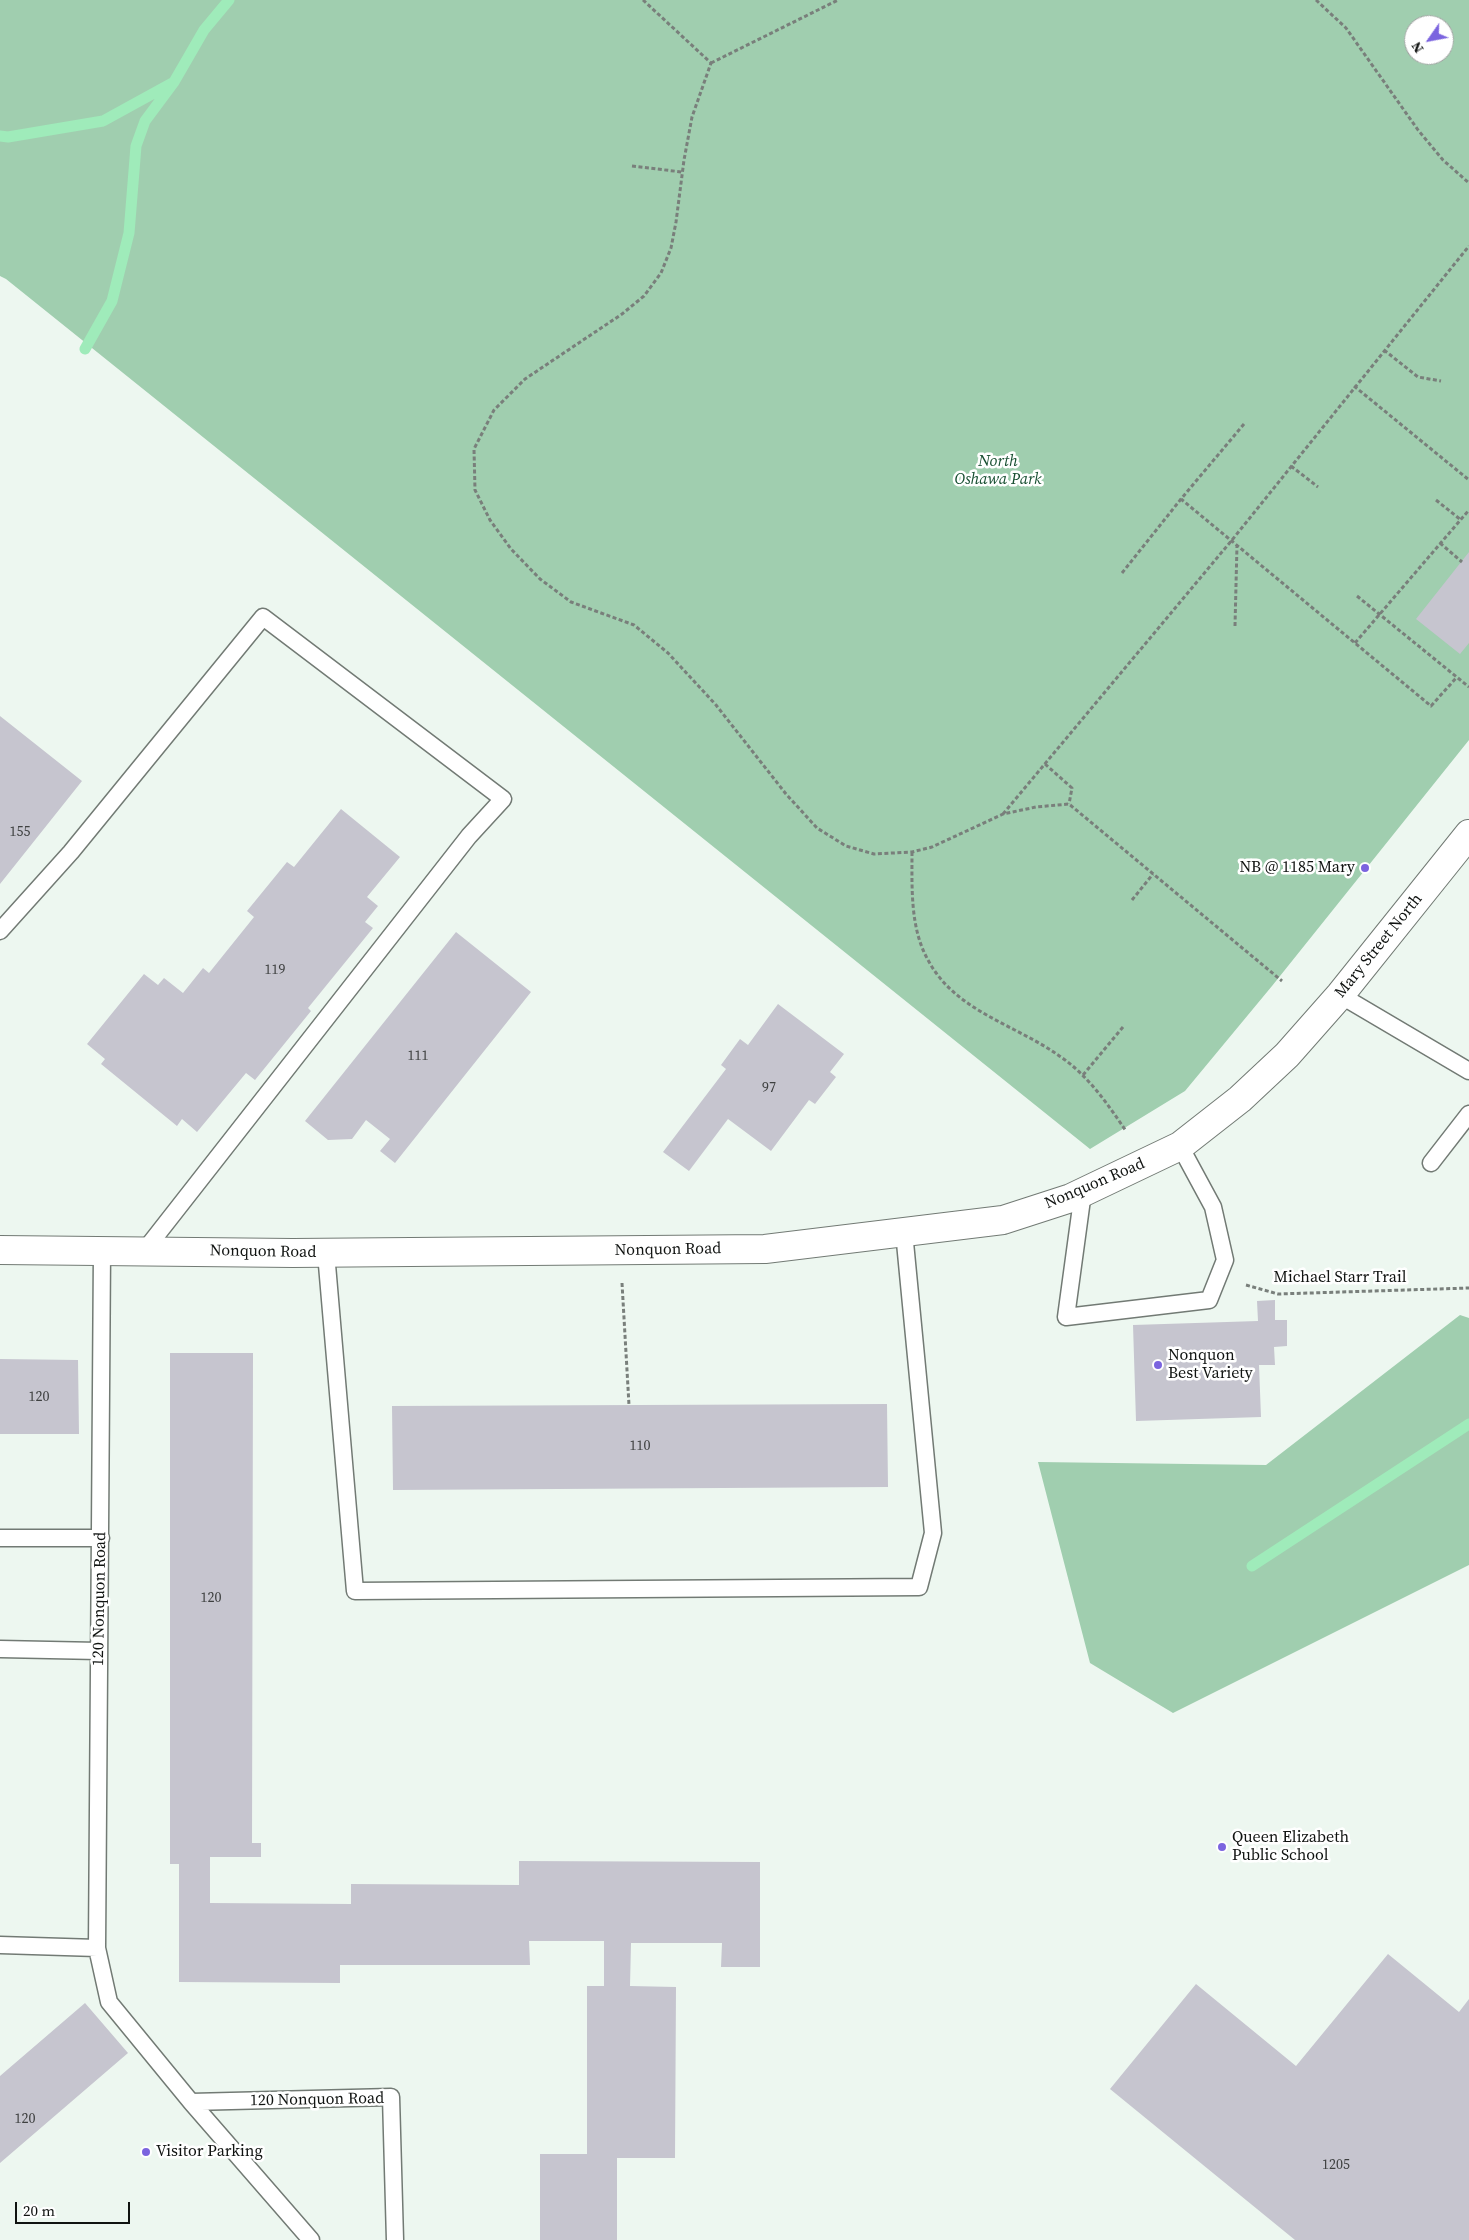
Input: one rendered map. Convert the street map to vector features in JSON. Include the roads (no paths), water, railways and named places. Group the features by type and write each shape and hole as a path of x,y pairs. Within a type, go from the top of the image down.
{"street":[{"name":"Mary Street North","path":"1287,1055 1340,995 1469,834"},
{"name":"Nonquon Road","path":"0,1250 326,1253 765,1249 1002,1220 1083,1192 1180,1146 1240,1099 1287,1055"}],"lane":[{"path":"0,931 71,852 263,617 503,799 468,836 145,1250"},
{"path":"1340,995 1469,1071"},
{"path":"1431,1163 1469,1114"},
{"path":"1083,1192 1066,1317 1209,1300 1224,1260 1213,1207 1180,1146"},
{"path":"326,1253 355,1591 920,1587 933,1533 904,1232"},
{"name":"120 Nonquon Road","path":"102,1251 97,1948 109,2002 191,2102 311,2240"},
{"path":"0,1538 101,1538"},
{"path":"0,1649 99,1650"},
{"path":"0,1945 97,1948"},
{"name":"120 Nonquon Road","path":"191,2102 391,2097 395,2240"}],"waterway":[{"path":"0,136 8,137 103,121 174,82 204,30 229,0"},
{"path":"85,349 112,301 129,233 136,146 145,121 174,82"},
{"path":"1252,1566 1469,1424"}],"place":[{"name":"NB @ 1185 Mary","path":"1365,868"},
{"name":"Nonquon Best Variety","path":"1158,1365"},
{"name":"Queen Elizabeth Public School","path":"1222,1847"},
{"name":"Visitor Parking","path":"146,2152"}],"park label":[{"name":"North Oshawa Park","path":"998,471"}]}
